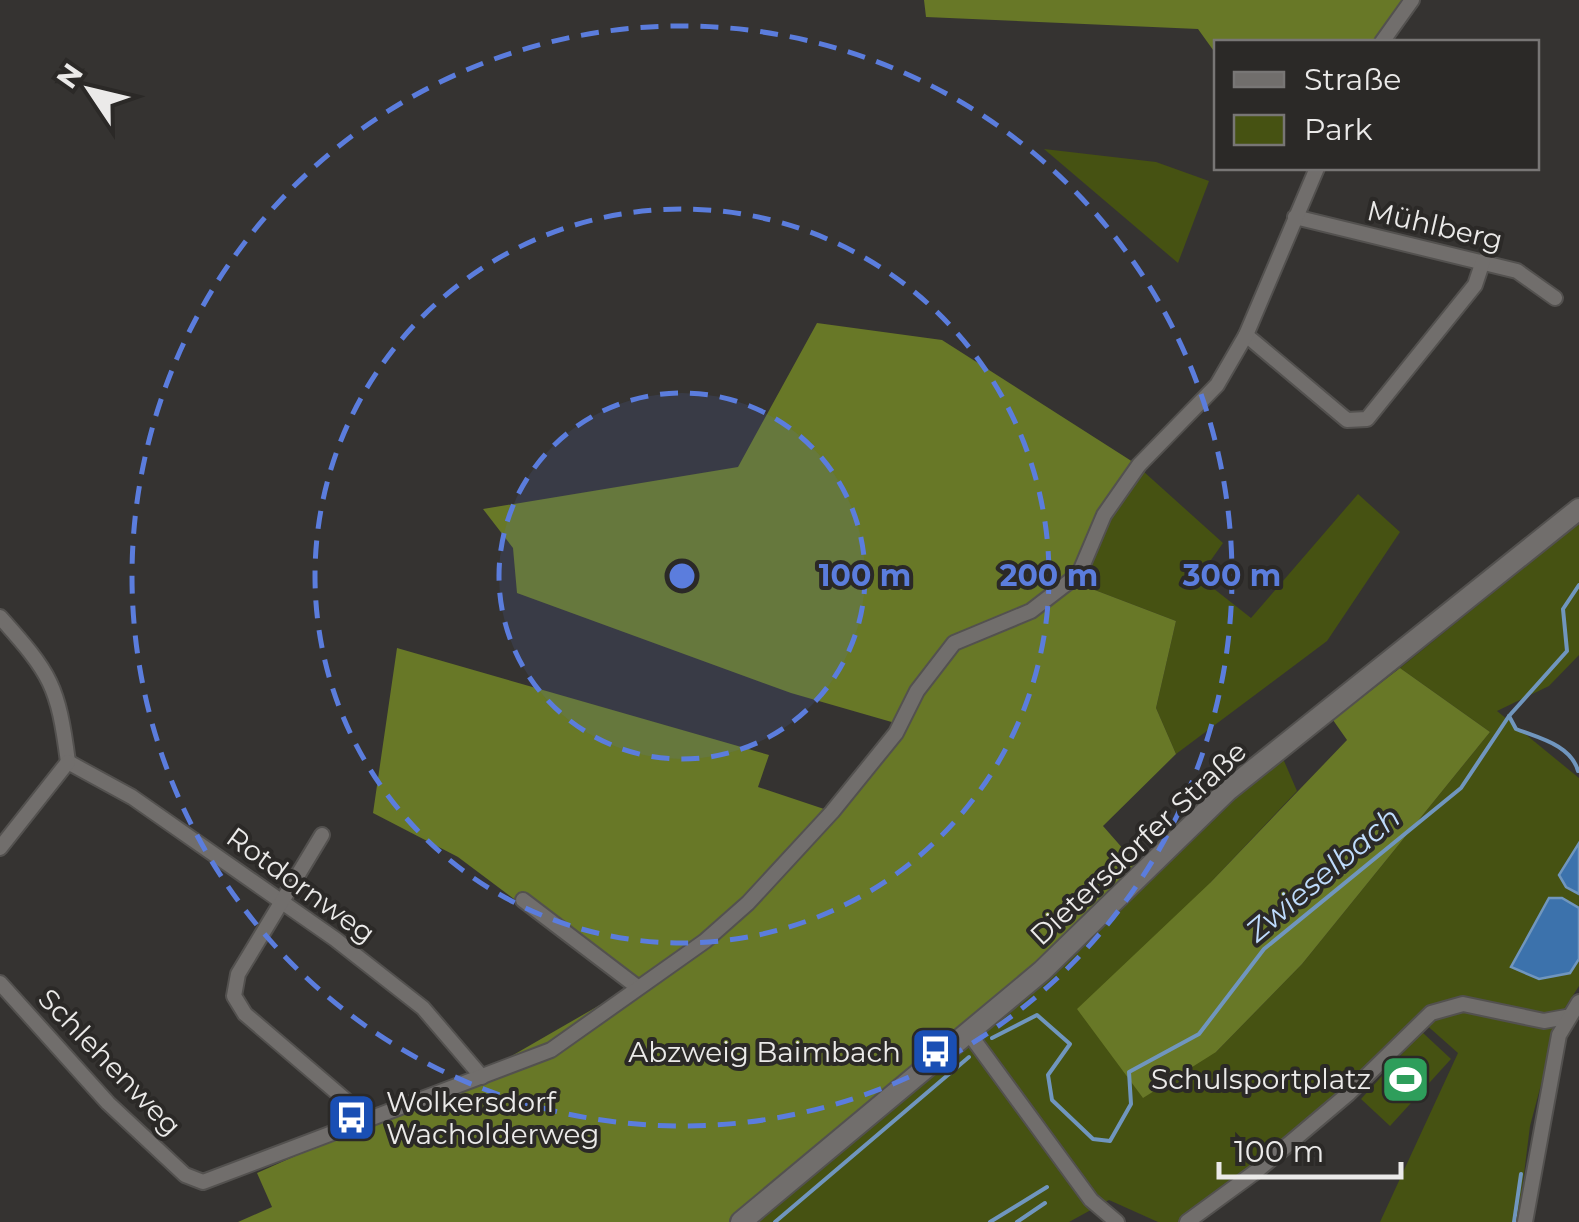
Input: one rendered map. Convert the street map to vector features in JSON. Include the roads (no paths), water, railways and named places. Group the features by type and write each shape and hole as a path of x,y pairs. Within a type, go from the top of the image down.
{"street":[{"path":"1383,40 1412,0"},
{"path":"322,835 238,974 234,996 245,1014 369,1120 551,1050 704,940 748,902 896,733 917,691 954,643 1031,611 1079,574 1104,514 1139,464 1217,384 1246,335 1315,170"},
{"name":"Mühlberg","path":"1295,217 1517,270 1555,298"},
{"path":"1246,335 1347,420 1367,419 1475,286 1483,261"},
{"name":"Dietersdorfer Straße","path":"741,1222 1042,971 1226,791 1579,510"},
{"path":"0,617 46,667 58,694 68,762 0,848"},
{"name":"Rotdornweg","path":"68,762 132,797 281,898 423,1008 482,1076"},
{"path":"523,900 636,986"},
{"name":"Schlehenweg","path":"0,983 108,1104 185,1176 203,1182 237,1172 369,1120"},
{"path":"1526,1222 1539,1128 1566,1017 1579,1002"},
{"path":"1187,1222 1258,1170 1348,1094 1432,1013 1463,1004 1544,1022 1566,1017"},
{"path":"968,1032 1091,1200 1117,1222"}],"water":[{"path":"1579,843 1579,894 1566,887 1559,875"},
{"path":"1549,898 1562,898 1579,908 1579,959 1570,973 1539,979 1511,967"}],"waterway":[{"name":"Zwieselbach","path":"992,1038 1037,1015 1070,1044 1048,1075 1052,1100 1093,1139 1110,1141 1131,1104 1129,1072 1199,1034 1264,949 1461,788 1509,716 1567,651 1563,609 1579,585"},
{"path":"1509,716 1516,729 1544,739 1569,755 1578,771"},
{"name":"Zwieselbach","path":"775,1222 969,1057"},
{"path":"1514,1222 1521,1174"},
{"path":"990,1222 1047,1187"},
{"path":"1017,1222 1045,1203"}],"place":[{"name":"Abzweig Baimbach","path":"936,1052"},
{"name":"Schulsportplatz","path":"1406,1079"},
{"name":"Wolkersdorf Wacholderweg","path":"351,1118"}]}
